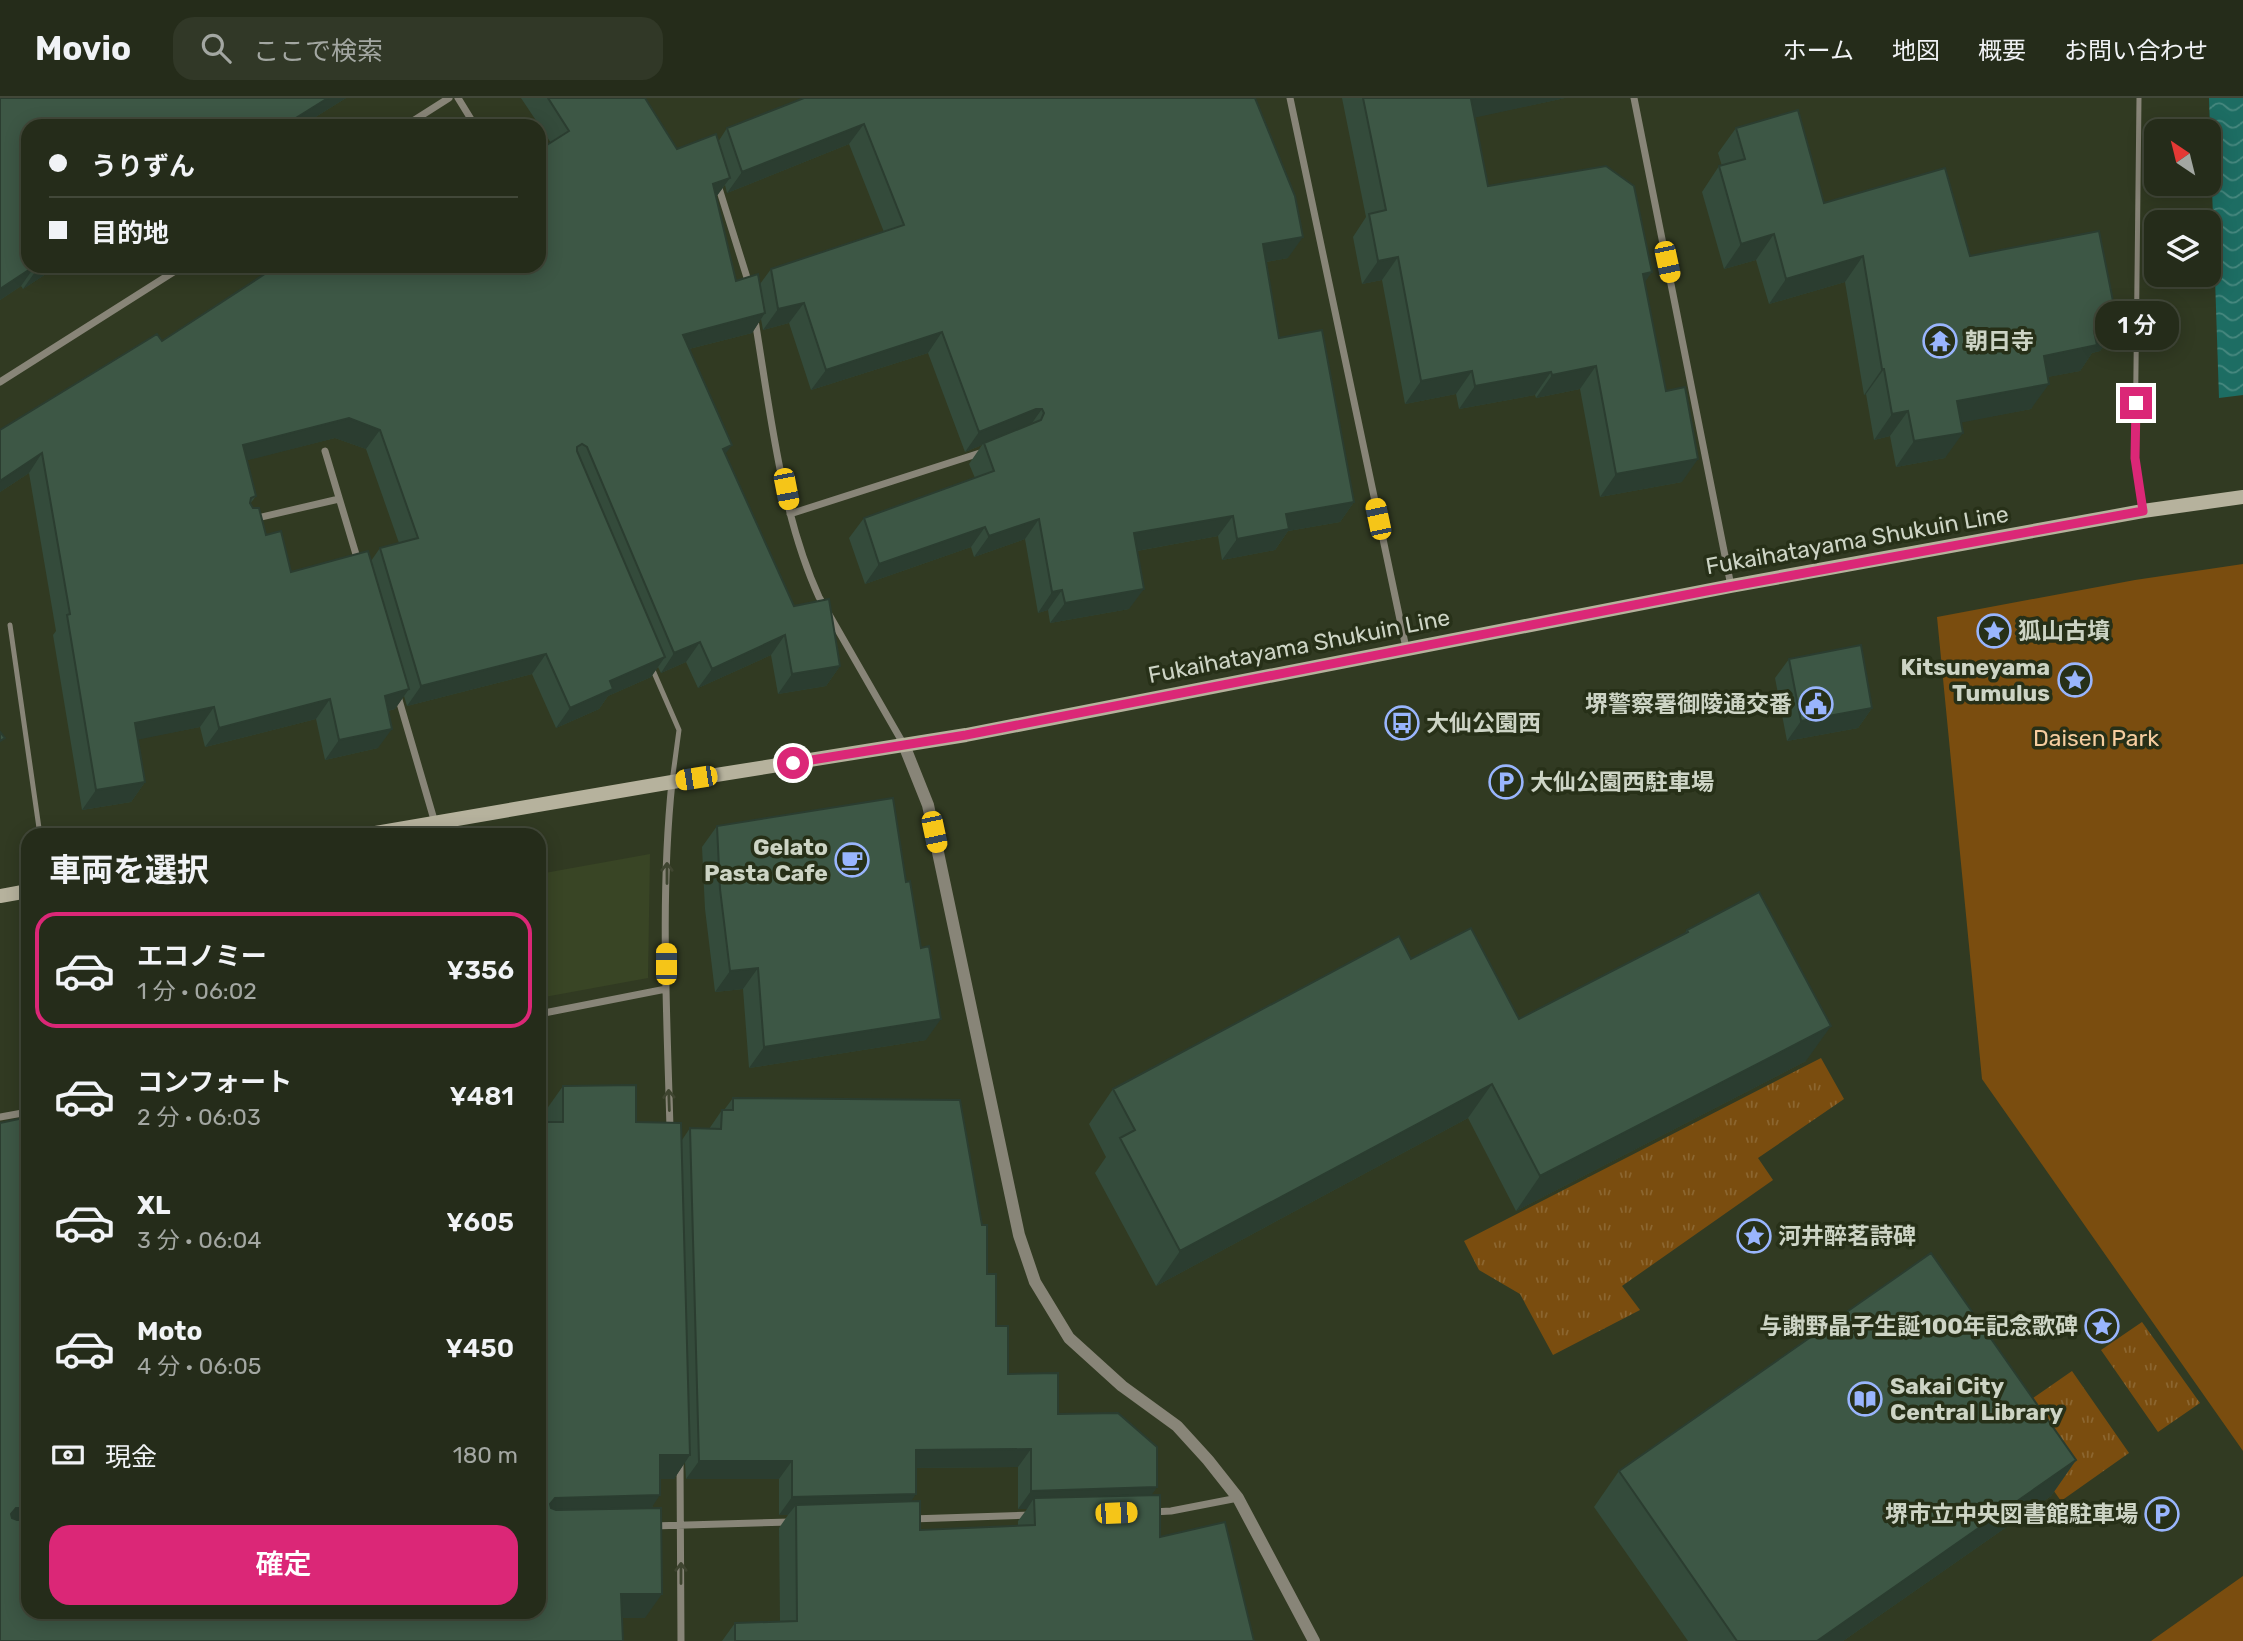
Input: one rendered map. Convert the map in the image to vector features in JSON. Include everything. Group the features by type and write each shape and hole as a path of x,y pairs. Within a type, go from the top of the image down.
{"main road":[{"name":"Fukaihatayama Shukuin Line","path":"405,828 966,735 1731,586 2143,511 2243,497"},
{"path":"0,896 21,892"}],"street":[{"path":"416,119 449,98"},
{"path":"458,98 471,119"},
{"path":"1290,98 1405,648"},
{"path":"1634,98 1731,586"},
{"path":"717,181 747,273 751,299"},
{"path":"0,382 172,273"},
{"path":"754,312 790,514 809,575 904,745 928,805 1019,1235 1035,1282 1069,1338 1122,1386 1177,1426 1238,1498 1314,1641"},
{"path":"790,514 991,449"},
{"path":"325,451 359,565"},
{"path":"242,522 340,499"},
{"path":"394,682 435,823"},
{"path":"670,1140 666,989 667,836 672,782"},
{"path":"546,1013 666,989"},
{"path":"0,1117 21,1113"},
{"path":"680,1457 681,1641"},
{"path":"1143,1512 1171,1511 1238,1498"},
{"path":"905,1519 1045,1515"},
{"path":"643,1526 793,1522"}],"lane":[{"path":"2139,98 2135,458 2143,511"},
{"path":"10,625 39,828"},
{"path":"647,656 679,730 672,782"}],"shaded area":[{"path":"650,854 648,978 546,997 546,873"}],"green space":[{"name":"Daisen Park","path":"2243,564 2243,1451 1982,1079 1937,617 2135,580"},
{"path":"1821,1058 1844,1099 1758,1158 1773,1180 1622,1286 1640,1310 1553,1355 1520,1294 1479,1270 1464,1241"},
{"path":"2142,1322 2200,1403 2158,1432 2101,1350"},
{"path":"2072,1371 2129,1453 2061,1501 2003,1419"},
{"path":"2243,1576 2243,1641 2151,1641"}],"water":[{"path":"2209,98 2243,98 2243,395 2219,398 2215,287 2221,287 2221,210 2213,210 2212,196 2221,196 2221,119 2210,119"}],"building":[{"path":"0,98 328,98 294,119 21,119 21,273 24,273 0,289"},
{"path":"548,98 645,98 677,149 716,134 730,178 713,184 736,281 758,274 765,313 683,335 732,445 723,449 794,606 829,599 840,666 792,674 785,635 712,669 700,642 674,653 587,447 582,444 577,447 577,451 665,657 610,681 613,689 570,708 546,654 421,686 380,548 418,538 380,430 349,418 243,445 256,496 251,498 250,503 253,508 259,508 266,535 281,531 291,572 368,551 409,689 385,696 392,729 339,740 330,699 219,728 214,707 135,723 145,782 96,790 67,615 70,614 42,453 0,481 0,430 157,334 162,341 266,273 546,273 546,146 569,131"},
{"path":"804,98 1255,98 1295,196 1303,237 1263,244 1279,338 1322,330 1354,502 1286,514 1289,529 1237,539 1233,516 1134,533 1144,589 1065,603 1062,590 1052,592 1039,519 989,536 985,527 879,564 864,518 994,471 984,443 1041,420 1044,413 1042,409 1036,409 979,432 942,332 826,370 804,303 778,309 771,269 904,225 864,124 742,172 727,128"},
{"path":"1363,98 1475,98 1471,99 1488,186 1606,166 1634,186 1652,272 1643,274 1666,391 1685,387 1698,459 1616,474 1596,366 1475,386 1472,371 1421,381 1398,257 1378,261 1369,214 1386,210"},
{"path":"1798,110 1824,203 1945,168 1970,256 2099,231 2118,326 2094,331 2097,345 2044,356 2049,384 1957,401 1963,433 1914,441 1908,411 1892,414 1863,256 1786,279 1774,234 1741,244 1719,166 1745,159 1736,128"},
{"path":"1861,645 1872,708 1801,721 1789,659"},
{"path":"893,798 906,882 910,881 921,948 929,946 941,1019 764,1047 758,968 730,971 720,889 717,826"},
{"path":"1759,892 1831,1026 1540,1176 1492,1084 1180,1251 1120,1138 1135,1130 1113,1089 1399,936 1411,959 1471,928 1519,1019 1688,932 1687,930"},
{"path":"636,1085 636,1122 681,1123 690,1455 660,1455 660,1495 555,1498 550,1504 551,1508 556,1510 661,1508 662,1594 621,1594 623,1641 0,1641 0,1123 21,1118 21,1508 16,1508 11,1514 12,1518 21,1520 21,1619 546,1619 546,1122 563,1122 563,1086"},
{"path":"733,1098 960,1100 982,1225 987,1225 987,1274 996,1274 996,1326 1008,1326 1008,1374 1058,1373 1058,1414 1118,1413 1157,1447 1157,1487 1031,1491 1031,1449 916,1450 916,1494 792,1497 792,1461 699,1461 690,1128 721,1129 722,1110 733,1110"},
{"name":"Sakai City Central Library","path":"1931,1253 2076,1460 1817,1641 1737,1641 1619,1471"},
{"path":"1160,1495 1160,1537 1225,1522 1254,1641 735,1641 735,1623 797,1621 796,1505 920,1501 920,1530 1035,1525 1034,1498"}],"place":[{"name":"朝日寺","path":"1940,341"},
{"name":"狐山古墳","path":"1994,631"},
{"name":"Kitsuneyama Tumulus","path":"2075,680"},
{"name":"堺警察署御陵通交番","path":"1816,704"},
{"name":"大仙公園西","path":"1402,723"},
{"name":"大仙公園西駐車場","path":"1506,782"},
{"name":"Gelato Pasta Cafe","path":"852,860"},
{"name":"河井醉茗詩碑","path":"1754,1236"},
{"name":"与謝野晶子生誕100年記念歌碑","path":"2102,1326"},
{"name":"Sakai City Central Library","path":"1865,1399"},
{"name":"堺市立中央図書館駐車場","path":"2162,1514"}],"route":[{"path":"793,763 966,735 1405,648 2143,511 2135,458 2136,403"}]}
